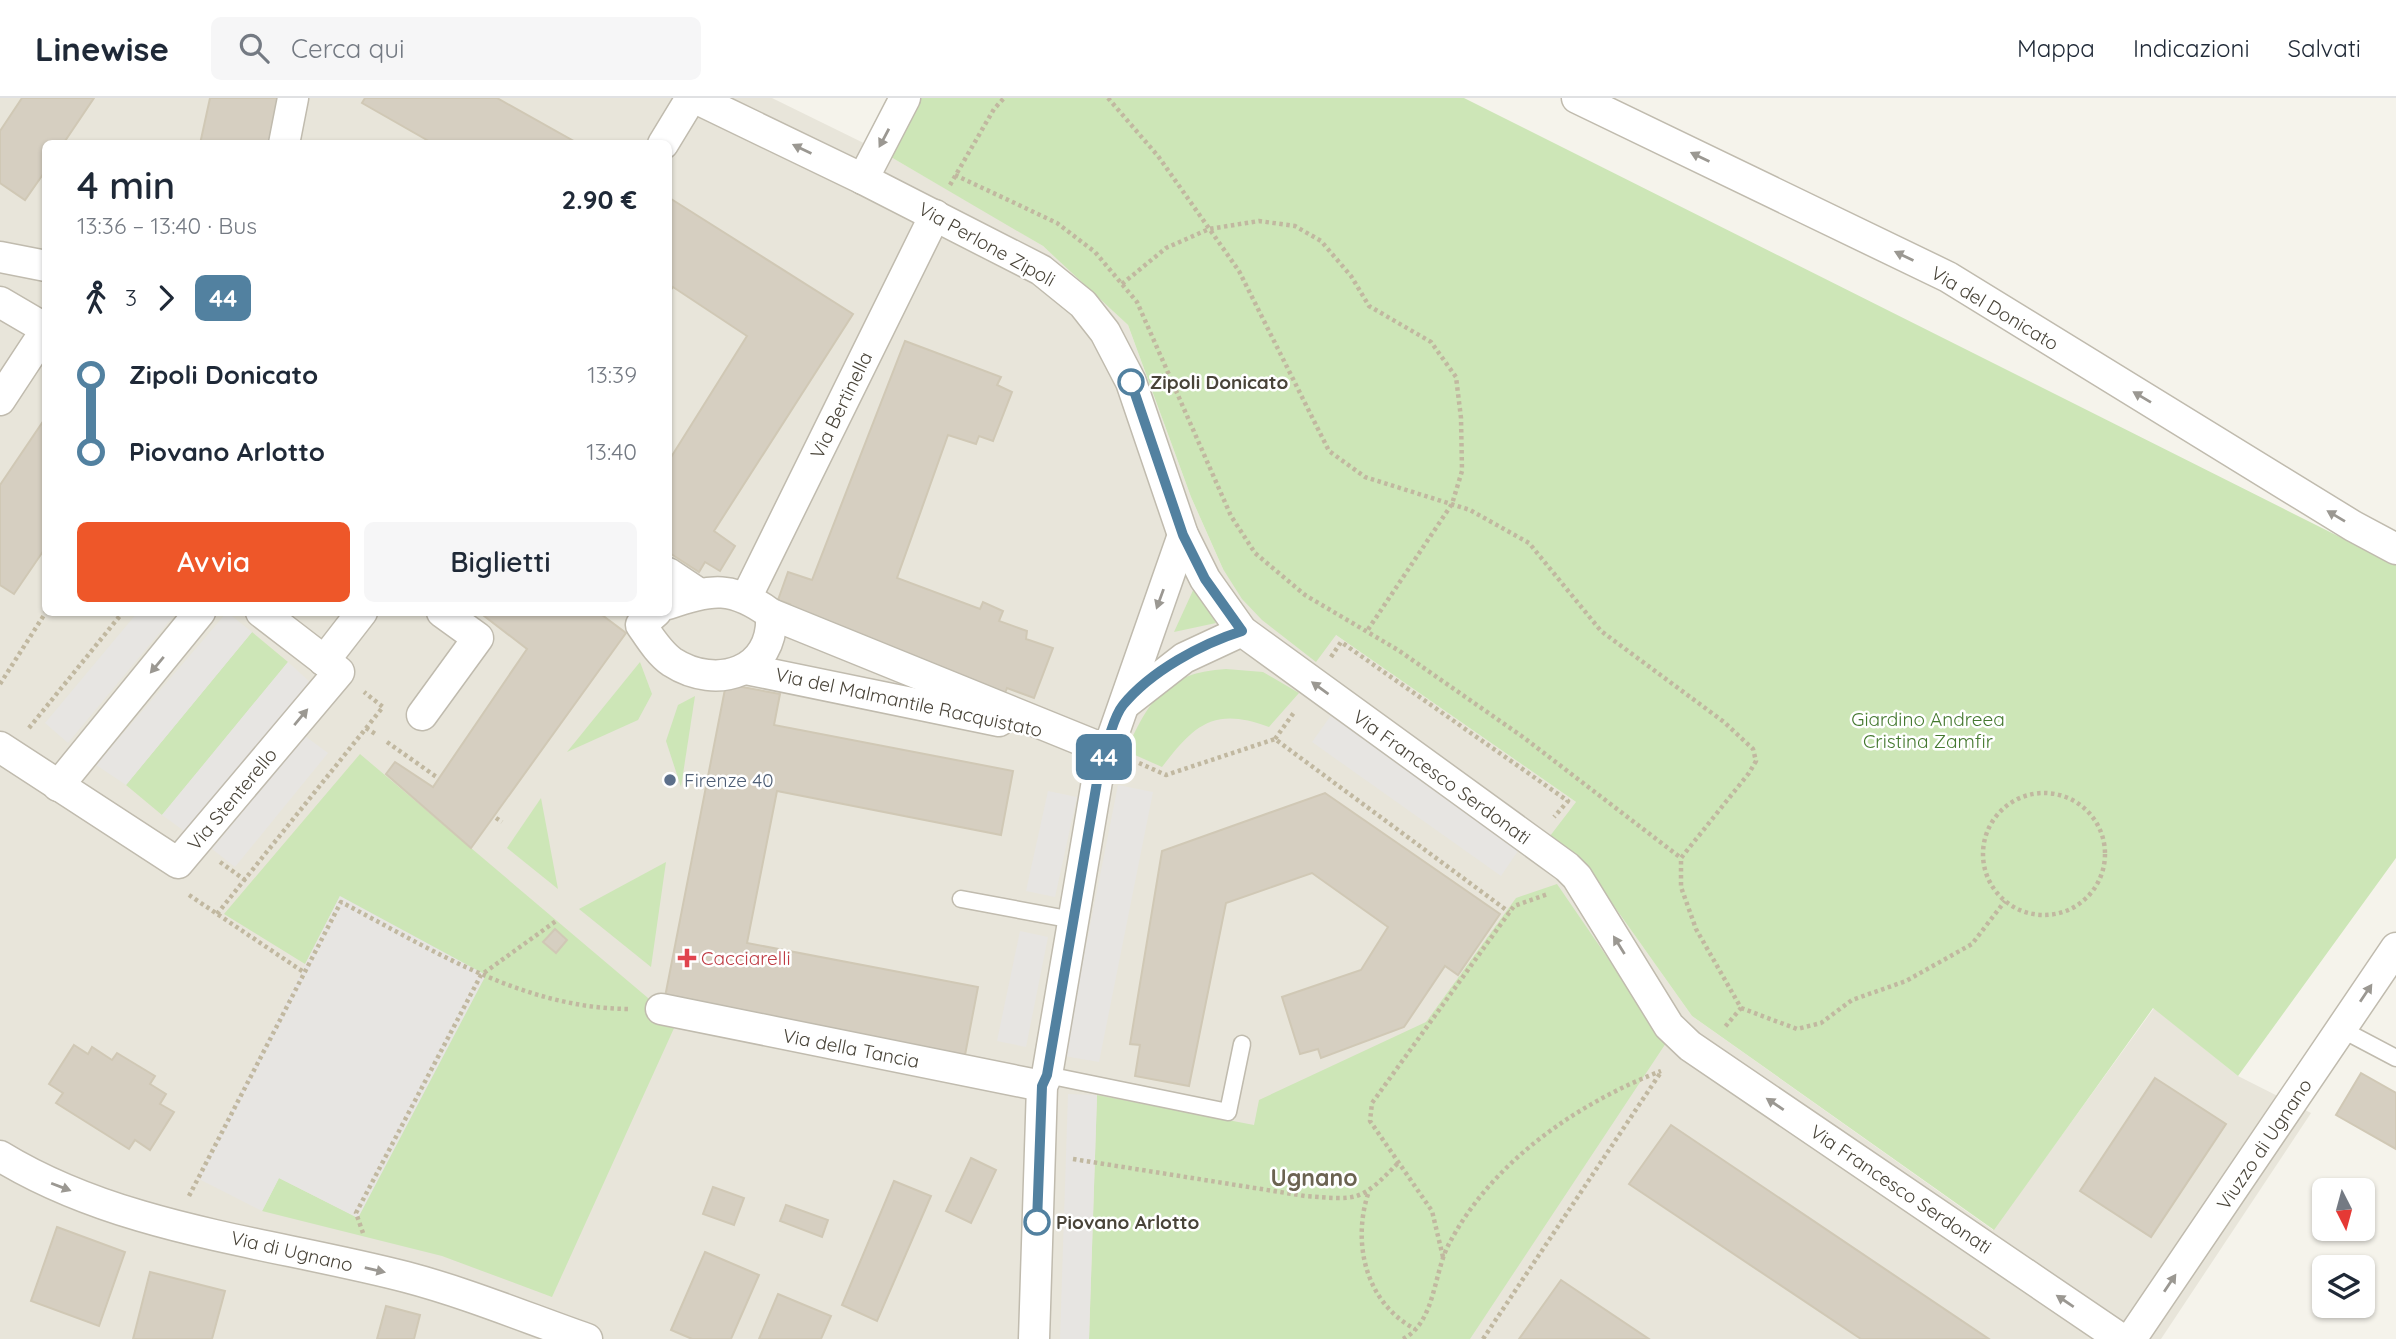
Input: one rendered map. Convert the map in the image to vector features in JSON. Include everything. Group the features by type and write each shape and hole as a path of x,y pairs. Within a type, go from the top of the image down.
{"street":[{"path":"285,140 293,98"},
{"path":"666,140 693,98"},
{"name":"Via Perlone Zipoli","path":"693,98 863,178 941,202 1048,274 1098,321 1131,382 1183,535"},
{"path":"863,178 905,98"},
{"name":"Via del Donicato","path":"1577,98 1948,277 2353,526 2396,549"},
{"name":"Via Bertinella","path":"747,596 941,202"},
{"path":"0,257 42,266"},
{"path":"0,302 42,328"},
{"path":"0,400 42,336"},
{"path":"1034,1339 1039,1155 1045,1081 1097,782 1117,754 1122,706 1183,535"},
{"name":"Via Francesco Serdonati","path":"1183,535 1205,579 1242,631 1567,867 1577,877 1669,1026 1692,1047 2121,1339"},
{"path":"672,576 698,593"},
{"path":"672,603 698,593 747,596"},
{"name":"Via del Malmantile Racquistato","path":"747,596 771,614 1117,754"},
{"name":"Via del Malmantile Racquistato","path":"641,617 655,646 672,662 695,672 724,677 746,669 767,649 772,631 771,614"},
{"path":"58,786 197,616"},
{"path":"266,616 331,667"},
{"name":"Via Stenterello","path":"4,750 178,863 331,667 360,616"},
{"path":"422,715 478,638 448,616"},
{"path":"1122,706 1184,658 1242,631"},
{"name":"Via del Malmantile Racquistato","path":"746,669 1072,736"},
{"name":"Viuzzo di Ugnano","path":"2131,1339 2396,948"},
{"name":"Via della Tancia","path":"661,1009 1045,1081"},
{"name":"Via di Ugnano","path":"0,1156 34,1177 135,1215 408,1278 587,1339"}],"lane":[{"path":"961,899 1073,920"},
{"path":"2341,1029 2396,1058"},
{"path":"1045,1081 1228,1112 1242,1044"}],"path":[{"path":"941,202 994,109 1004,98"},
{"path":"1108,98 1158,156 1239,271 1329,451 1365,477 1470,510 1530,544 1601,631 1724,722 1753,749 1756,761 1749,773 1681,858 1681,887 1696,929 1741,1009 1797,1029 1821,1023 1853,1000 1906,981 1972,944 2005,901"},
{"path":"955,175 1057,223 1095,252 1137,302 1231,516 1255,553 1305,595 1367,631 1524,737 1681,858"},
{"path":"1122,284 1166,248 1209,229 1259,221 1296,226 1321,241 1351,276 1369,306 1431,342 1456,377 1461,418 1462,471 1452,504 1367,631"},
{"path":"0,684 43,616"},
{"path":"4,750 120,616"},
{"path":"217,914 383,707 331,667"},
{"path":"366,728 377,735"},
{"path":"1117,754 1166,775 1275,739 1509,912"},
{"path":"387,742 438,778"},
{"path":"2035,792 2056,793 2075,800 2096,822 2106,850 2104,870 2095,889 2081,903 2063,913 2032,913 2005,901 1992,886 1984,867 1983,847 1989,827 2000,811 2016,799 2035,792"},
{"path":"496,818 502,822"},
{"path":"178,863 175,885 305,973"},
{"path":"1444,1257 1432,1211 1370,1121 1372,1103 1514,906 1555,892"},
{"path":"187,1200 341,901 481,975 532,995 596,1009 661,1009"},
{"path":"366,1242 356,1213 481,975 556,921"},
{"path":"1483,1339 1661,1071 1676,1054 1692,1047 1741,1009"},
{"path":"1402,1339 1425,1318 1444,1257 1473,1205 1518,1155 1614,1089 1661,1071"},
{"path":"1039,1155 1105,1162 1305,1196 1343,1199 1368,1194"},
{"path":"1398,1163 1368,1194 1362,1214 1364,1266 1384,1303 1400,1321 1415,1329"}],"shaded area":[{"path":"0,98 772,98 884,153 1043,246 1128,325 1191,497 1223,569 1336,635 1576,802 1582,861 1692,1016 1993,1230 2154,1008 2238,1076 2311,1113 2161,1339 0,1339"},
{"path":"134,616 174,616 68,743 45,723"},
{"path":"224,616 232,616 252,632 126,785 96,765"},
{"path":"288,662 311,683 187,833 162,815"},
{"path":"1332,714 1520,848 1501,876 1312,742"},
{"path":"305,736 328,753 235,867 212,849"},
{"path":"1118,785 1153,792 1099,1062 1064,1056"},
{"path":"1048,791 1077,797 1055,897 1026,891"},
{"path":"340,896 486,975 358,1218 279,1178 262,1211 197,1178"},
{"path":"1020,931 1048,937 1026,1047 997,1041"},
{"path":"1068,1094 1097,1095 1089,1339 1060,1339"}],"green space":[{"name":"Giardino Andreea Cristina Zamfir","path":"913,98 1464,98 2396,565 2396,858 2238,1076 2153,1008 1994,1230 1692,1016 1582,861 1550,836 1576,802 1336,635 1316,662 1262,620 1242,599 1223,569 1191,497 1128,325 1043,246 884,153"},
{"path":"1195,586 1216,623 1174,632"},
{"path":"252,632 288,662 162,815 126,785"},
{"path":"640,662 652,694 638,720 567,752"},
{"path":"1226,669 1263,672 1299,693 1269,727 1234,718 1207,723 1184,740 1162,767 1126,751 1143,717 1162,692 1188,676"},
{"path":"695,696 681,787 666,741 678,705"},
{"path":"360,754 661,1009 675,1026 552,1297 442,1256 262,1211 279,1178 358,1218 340,896 305,964 224,914"},
{"path":"541,798 558,889 507,848"},
{"path":"666,862 651,967 579,909"},
{"path":"1557,884 1666,1043 1470,1339 1089,1339 1097,1095 1254,1125 1259,1100 1426,1022 1516,898"}],"building":[{"path":"22,98 94,98 66,140 42,140 42,176 25,200 0,183 0,131"},
{"path":"210,98 284,98 276,140 201,140"},
{"path":"365,98 497,98 572,140 427,140 362,103"},
{"path":"672,200 853,314 714,531 735,546 720,571 705,562 699,572 672,555 672,456 747,336 673,287"},
{"path":"905,341 1001,377 997,385 1012,392 993,441 979,436 976,444 948,435 897,578 980,609 983,602 1003,611 999,621 1027,631 1026,639 1053,648 1034,698 1007,688 1003,698 787,612 790,604 778,600 788,572 812,580"},
{"path":"42,423 42,553 14,594 0,585 0,485"},
{"path":"484,616 603,616 626,633 471,848 386,774 395,762 433,787 527,649"},
{"path":"726,684 780,694 774,725 1013,771 1001,835 777,791 747,943 978,987 965,1055 665,997"},
{"path":"1325,793 1500,914 1458,975 1445,966 1404,1027 1321,1058 1318,1049 1300,1054 1282,997 1361,970 1388,927 1312,873 1226,903 1189,1086 1135,1076 1140,1045 1130,1044 1162,851"},
{"path":"555,929 567,940 556,953 543,942"},
{"path":"74,1045 88,1054 92,1047 112,1060 117,1053 155,1076 150,1084 166,1094 160,1104 174,1112 150,1150 135,1140 129,1149 56,1103 63,1093 49,1084"},
{"path":"2361,1073 2396,1093 2396,1149 2336,1115"},
{"path":"2155,1078 2226,1124 2151,1237 2080,1191"},
{"path":"1671,1125 1989,1339 1861,1339 1629,1184"},
{"path":"971,1158 996,1170 971,1223 946,1211"},
{"path":"894,1181 931,1196 877,1321 842,1305"},
{"path":"713,1187 744,1198 734,1225 703,1214"},
{"path":"786,1205 828,1220 822,1237 780,1221"},
{"path":"57,1227 125,1252 99,1326 31,1301"},
{"path":"705,1252 759,1275 731,1339 692,1339 671,1330"},
{"path":"150,1272 225,1291 212,1339 133,1339"},
{"path":"1561,1280 1649,1339 1519,1339"},
{"path":"778,1294 831,1316 821,1339 759,1339"},
{"path":"386,1306 420,1315 414,1339 377,1339"}],"bus line":[{"name":"44","path":"1037,1222 1042,1086 1047,1075 1097,782 1106,750 1122,706 1141,689 1184,658 1225,636 1242,631 1205,579 1183,535 1131,382"}],"place":[{"name":"Zipoli Donicato","path":"1131,382"},
{"name":"Firenze 40","path":"670,780"},
{"name":"Cacciarelli","path":"687,958"},
{"name":"Piovano Arlotto","path":"1037,1222"}],"district":[{"name":"Ugnano","path":"1314,1177"}]}
